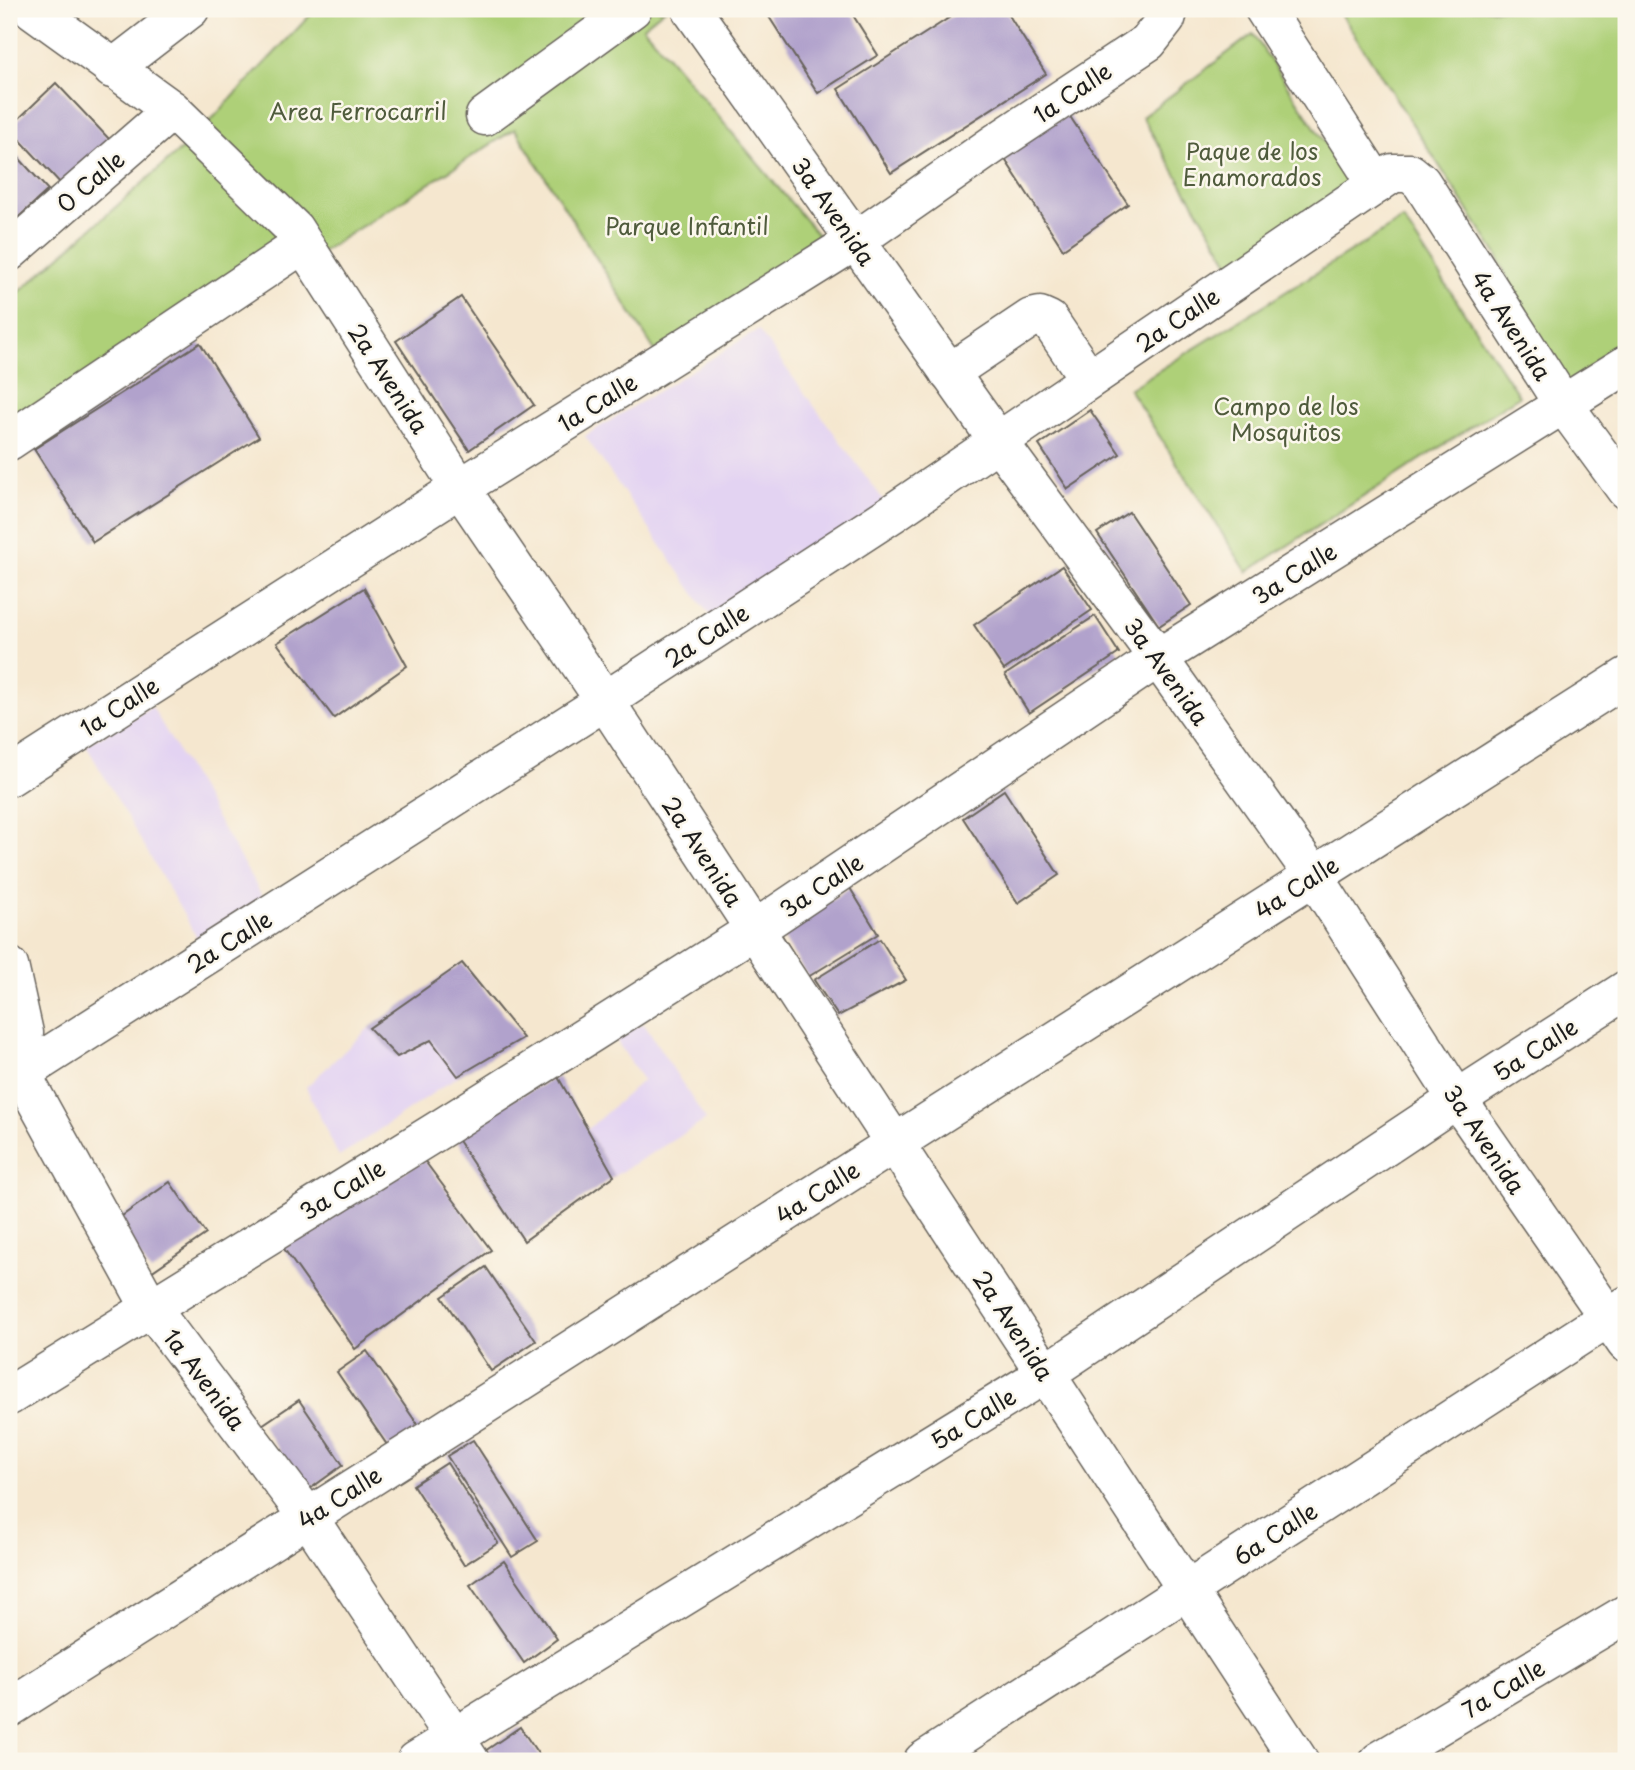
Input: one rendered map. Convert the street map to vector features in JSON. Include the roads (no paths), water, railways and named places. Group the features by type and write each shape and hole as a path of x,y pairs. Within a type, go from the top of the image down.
{"street":[{"name":"2a Avenida","path":"32,9 172,110 294,229 460,488 605,701 1299,1761"},
{"path":"112,68 190,9"},
{"path":"485,116 632,9"},
{"name":"3a Avenida","path":"691,9 949,373 1314,876 1457,1099 1620,1322"},
{"name":"1a Calle","path":"9,777 460,488 855,242 994,144 1148,42 1166,19 1169,9"},
{"path":"1264,9 1385,179"},
{"name":"0 Calle","path":"9,252 172,110"},
{"name":"4a Avenida","path":"1385,179 1410,173 1421,182 1563,404 1626,490"},
{"name":"2a Calle","path":"13,1073 605,701 998,441 1385,179"},
{"path":"9,441 303,244"},
{"path":"949,373 1031,318 1040,316 1049,320 1089,379"},
{"name":"3a Calle","path":"9,1396 445,1126 754,930 1158,658 1626,365"},
{"name":"4a Calle","path":"9,1708 1626,677"},
{"path":"9,966 24,1033 13,1073"},
{"name":"5a Calle","path":"416,1761 462,1749 1045,1374 1457,1099 1626,990"},
{"name":"1a Avenida","path":"13,1073 150,1307 308,1517 462,1749"},
{"name":"6a Calle","path":"923,1761 1188,1590 1620,1322"},
{"name":"7a Calle","path":"1379,1761 1626,1615"}],"park label":[{"name":"Area Ferrocarril","path":"358,110"},
{"name":"Paque de los Enamorados","path":"1252,163"},
{"name":"Parque Infantil","path":"687,225"},
{"name":"Campo de los Mosquitos","path":"1286,418"}]}
